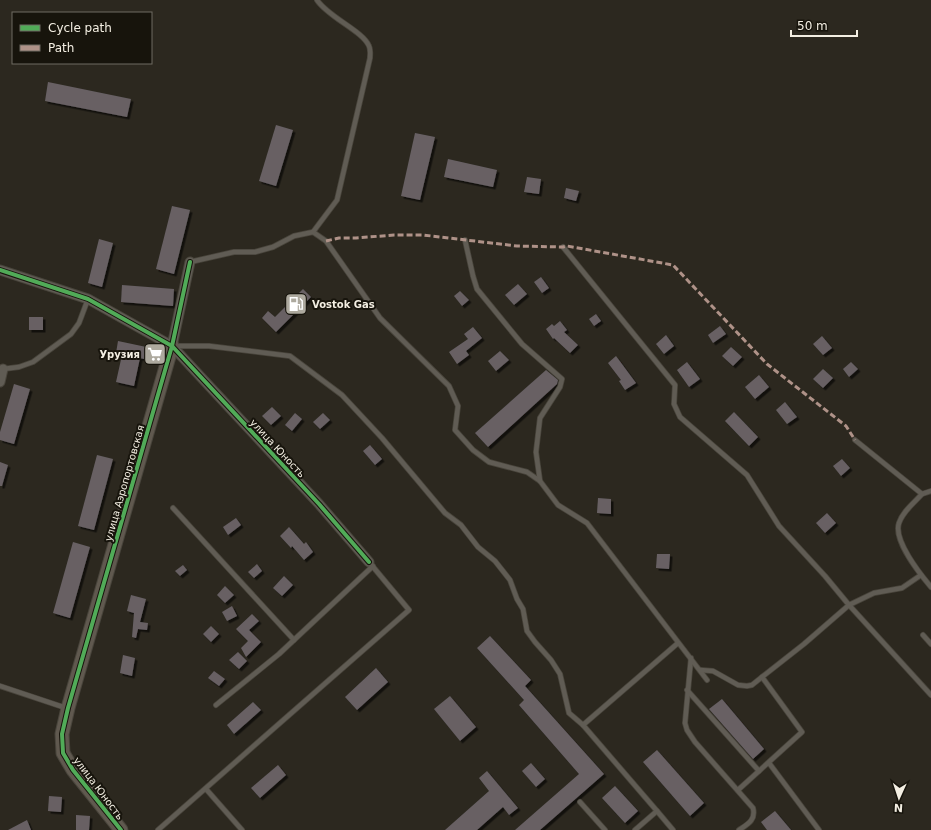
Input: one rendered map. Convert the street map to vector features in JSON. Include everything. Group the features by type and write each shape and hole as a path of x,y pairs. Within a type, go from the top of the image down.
{"street":[{"name":"улица Аэропортовская","path":"68,708 172,346 190,262"},
{"name":"улица Юность","path":"0,270 88,299 172,346 319,504 371,564"},
{"path":"0,382 3,369"},
{"name":"улица Юность","path":"68,708 62,734 63,753 73,770 121,830"}],"lane":[{"path":"190,262 234,252 255,252 272,247 294,236 313,232 337,200 370,58 370,50 369,45 363,38 326,10 317,0"},
{"path":"313,232 326,241 380,318 449,386 458,406 455,430 473,450 489,462 527,472 540,481 558,505 587,523 707,680"},
{"path":"465,240 477,289 522,344 562,379 560,387 540,418 536,452 540,481"},
{"path":"563,247 675,385 674,404 680,417 747,475 779,526 931,695"},
{"path":"3,369 19,367 34,362 71,334 79,323 88,299"},
{"path":"172,346 209,346 290,356 342,395 382,438 445,513 470,535 478,546 495,561 510,580 517,599 523,609 527,631 551,660 560,674 569,713 583,725 673,830"},
{"path":"855,440 922,494"},
{"path":"931,491 922,494 904,513 899,524 898,534 904,549 921,576 931,587"},
{"path":"173,508 294,640"},
{"path":"158,830 410,610 371,564 279,654 216,705"},
{"path":"700,670 713,671 738,685 752,685 804,644 849,605 874,593 902,588 921,576"},
{"path":"923,635 931,644"},
{"path":"583,725 678,642"},
{"path":"691,658 687,690 686,730 753,808 754,813 751,821 739,830"},
{"path":"738,790 802,732 762,677"},
{"path":"0,686 68,708"},
{"path":"687,690 759,771"},
{"path":"769,763 819,830"},
{"path":"206,788 242,830"},
{"path":"580,802 605,830"},
{"path":"635,830 656,811"},
{"path":"746,825 750,830"}],"building":[{"path":"48,82 131,99 127,117 45,101"},
{"path":"276,125 293,130 276,186 259,181"},
{"path":"415,133 435,137 420,200 401,196"},
{"path":"448,159 497,170 493,187 444,177"},
{"path":"527,177 541,179 539,194 524,192"},
{"path":"566,188 579,191 576,201 564,198"},
{"path":"172,206 190,210 174,274 156,269"},
{"path":"99,239 113,243 102,287 88,283"},
{"path":"541,277 549,288 542,293 534,282"},
{"path":"518,284 527,294 514,305 505,295"},
{"path":"122,285 174,289 173,306 121,302"},
{"name":"Vostok Gas","path":"303,289 311,297 276,332 262,318 268,311 275,317"},
{"path":"460,291 469,300 462,306 454,296"},
{"path":"596,314 601,321 594,326 589,319"},
{"path":"29,317 43,317 43,330 29,330"},
{"path":"560,321 567,330 564,332 578,345 570,353 554,338 553,339 546,329 552,324 554,326"},
{"path":"720,326 726,334 713,343 708,335"},
{"path":"473,327 482,338 466,351 469,355 457,364 449,352 468,339 464,334"},
{"path":"666,335 674,346 664,354 656,344"},
{"path":"822,336 832,348 823,355 813,344"},
{"path":"118,341 151,348 148,360 140,358 134,386 116,382 122,355 116,353"},
{"path":"731,347 742,357 733,366 722,356"},
{"path":"500,351 509,360 496,371 488,361"},
{"path":"616,356 636,383 625,390 619,381 621,380 608,363"},
{"path":"687,362 700,379 689,387 677,370"},
{"path":"851,362 858,369 849,377 843,369"},
{"path":"823,369 833,378 823,388 813,379"},
{"path":"546,370 558,380 557,384 488,447 475,433"},
{"path":"759,375 769,387 755,399 745,387"},
{"path":"14,384 30,389 14,444 0,440 0,432"},
{"path":"785,402 797,417 787,424 776,410"},
{"path":"272,407 281,416 271,425 262,416"},
{"path":"734,412 758,437 749,446 725,421"},
{"path":"295,413 302,419 292,431 285,425"},
{"path":"323,413 330,420 320,429 313,422"},
{"path":"370,445 382,459 375,465 363,451"},
{"path":"97,455 113,459 94,530 78,526"},
{"path":"842,459 850,468 841,476 833,466"},
{"path":"0,462 8,465 2,486 0,486"},
{"path":"598,498 611,499 611,514 597,513"},
{"path":"827,513 836,523 825,533 816,523"},
{"path":"236,518 241,525 228,535 223,527"},
{"path":"289,527 304,544 306,542 313,552 304,560 292,546 291,548 280,536"},
{"path":"73,542 90,547 70,618 53,613"},
{"path":"657,554 670,554 669,569 656,568"},
{"path":"257,564 262,571 254,578 248,572"},
{"path":"183,565 187,570 180,576 175,571"},
{"path":"284,576 293,585 282,596 273,588"},
{"path":"225,586 234,595 225,603 217,595"},
{"path":"131,595 146,599 140,622 148,623 147,630 138,629 136,638 132,637 134,613 127,611"},
{"path":"232,606 237,616 227,621 222,612"},
{"path":"252,614 259,621 249,630 261,642 246,657 241,648 248,641 236,629"},
{"path":"211,626 219,634 211,642 203,634"},
{"path":"490,636 531,680 525,686 604,774 540,830 515,830 579,774 519,705 524,700 477,648"},
{"path":"238,652 247,661 239,669 229,660"},
{"path":"123,655 135,658 132,676 120,673"},
{"path":"376,668 388,682 357,710 345,697"},
{"path":"214,671 225,679 219,686 208,678"},
{"path":"450,696 476,727 460,741 434,709"},
{"path":"722,699 764,749 753,759 709,709"},
{"path":"253,702 261,710 234,734 227,725"},
{"path":"657,750 704,803 690,816 643,762"},
{"path":"531,763 545,779 536,787 522,771"},
{"path":"278,765 286,775 260,798 251,788"},
{"path":"487,771 518,808 509,815 503,807 477,830 445,830 489,791 479,778"},
{"path":"615,786 638,811 625,823 602,798"},
{"path":"49,796 62,797 61,812 48,811"},
{"path":"775,811 791,830 767,830 761,822"},
{"path":"76,815 90,816 89,830 76,830"},
{"path":"27,820 31,830 8,830"}],"marked path":[{"path":"326,241 339,238 423,235 517,246 567,246 673,265 767,364 846,426 855,440"}],"cycle path":[{"path":"121,830 73,770 63,753 62,734 68,708 172,346 190,262"},
{"path":"0,270 88,299 172,346 319,504 369,562"}],"place":[{"name":"Vostok Gas","path":"296,304"},
{"name":"Урузия","path":"155,354"}]}
